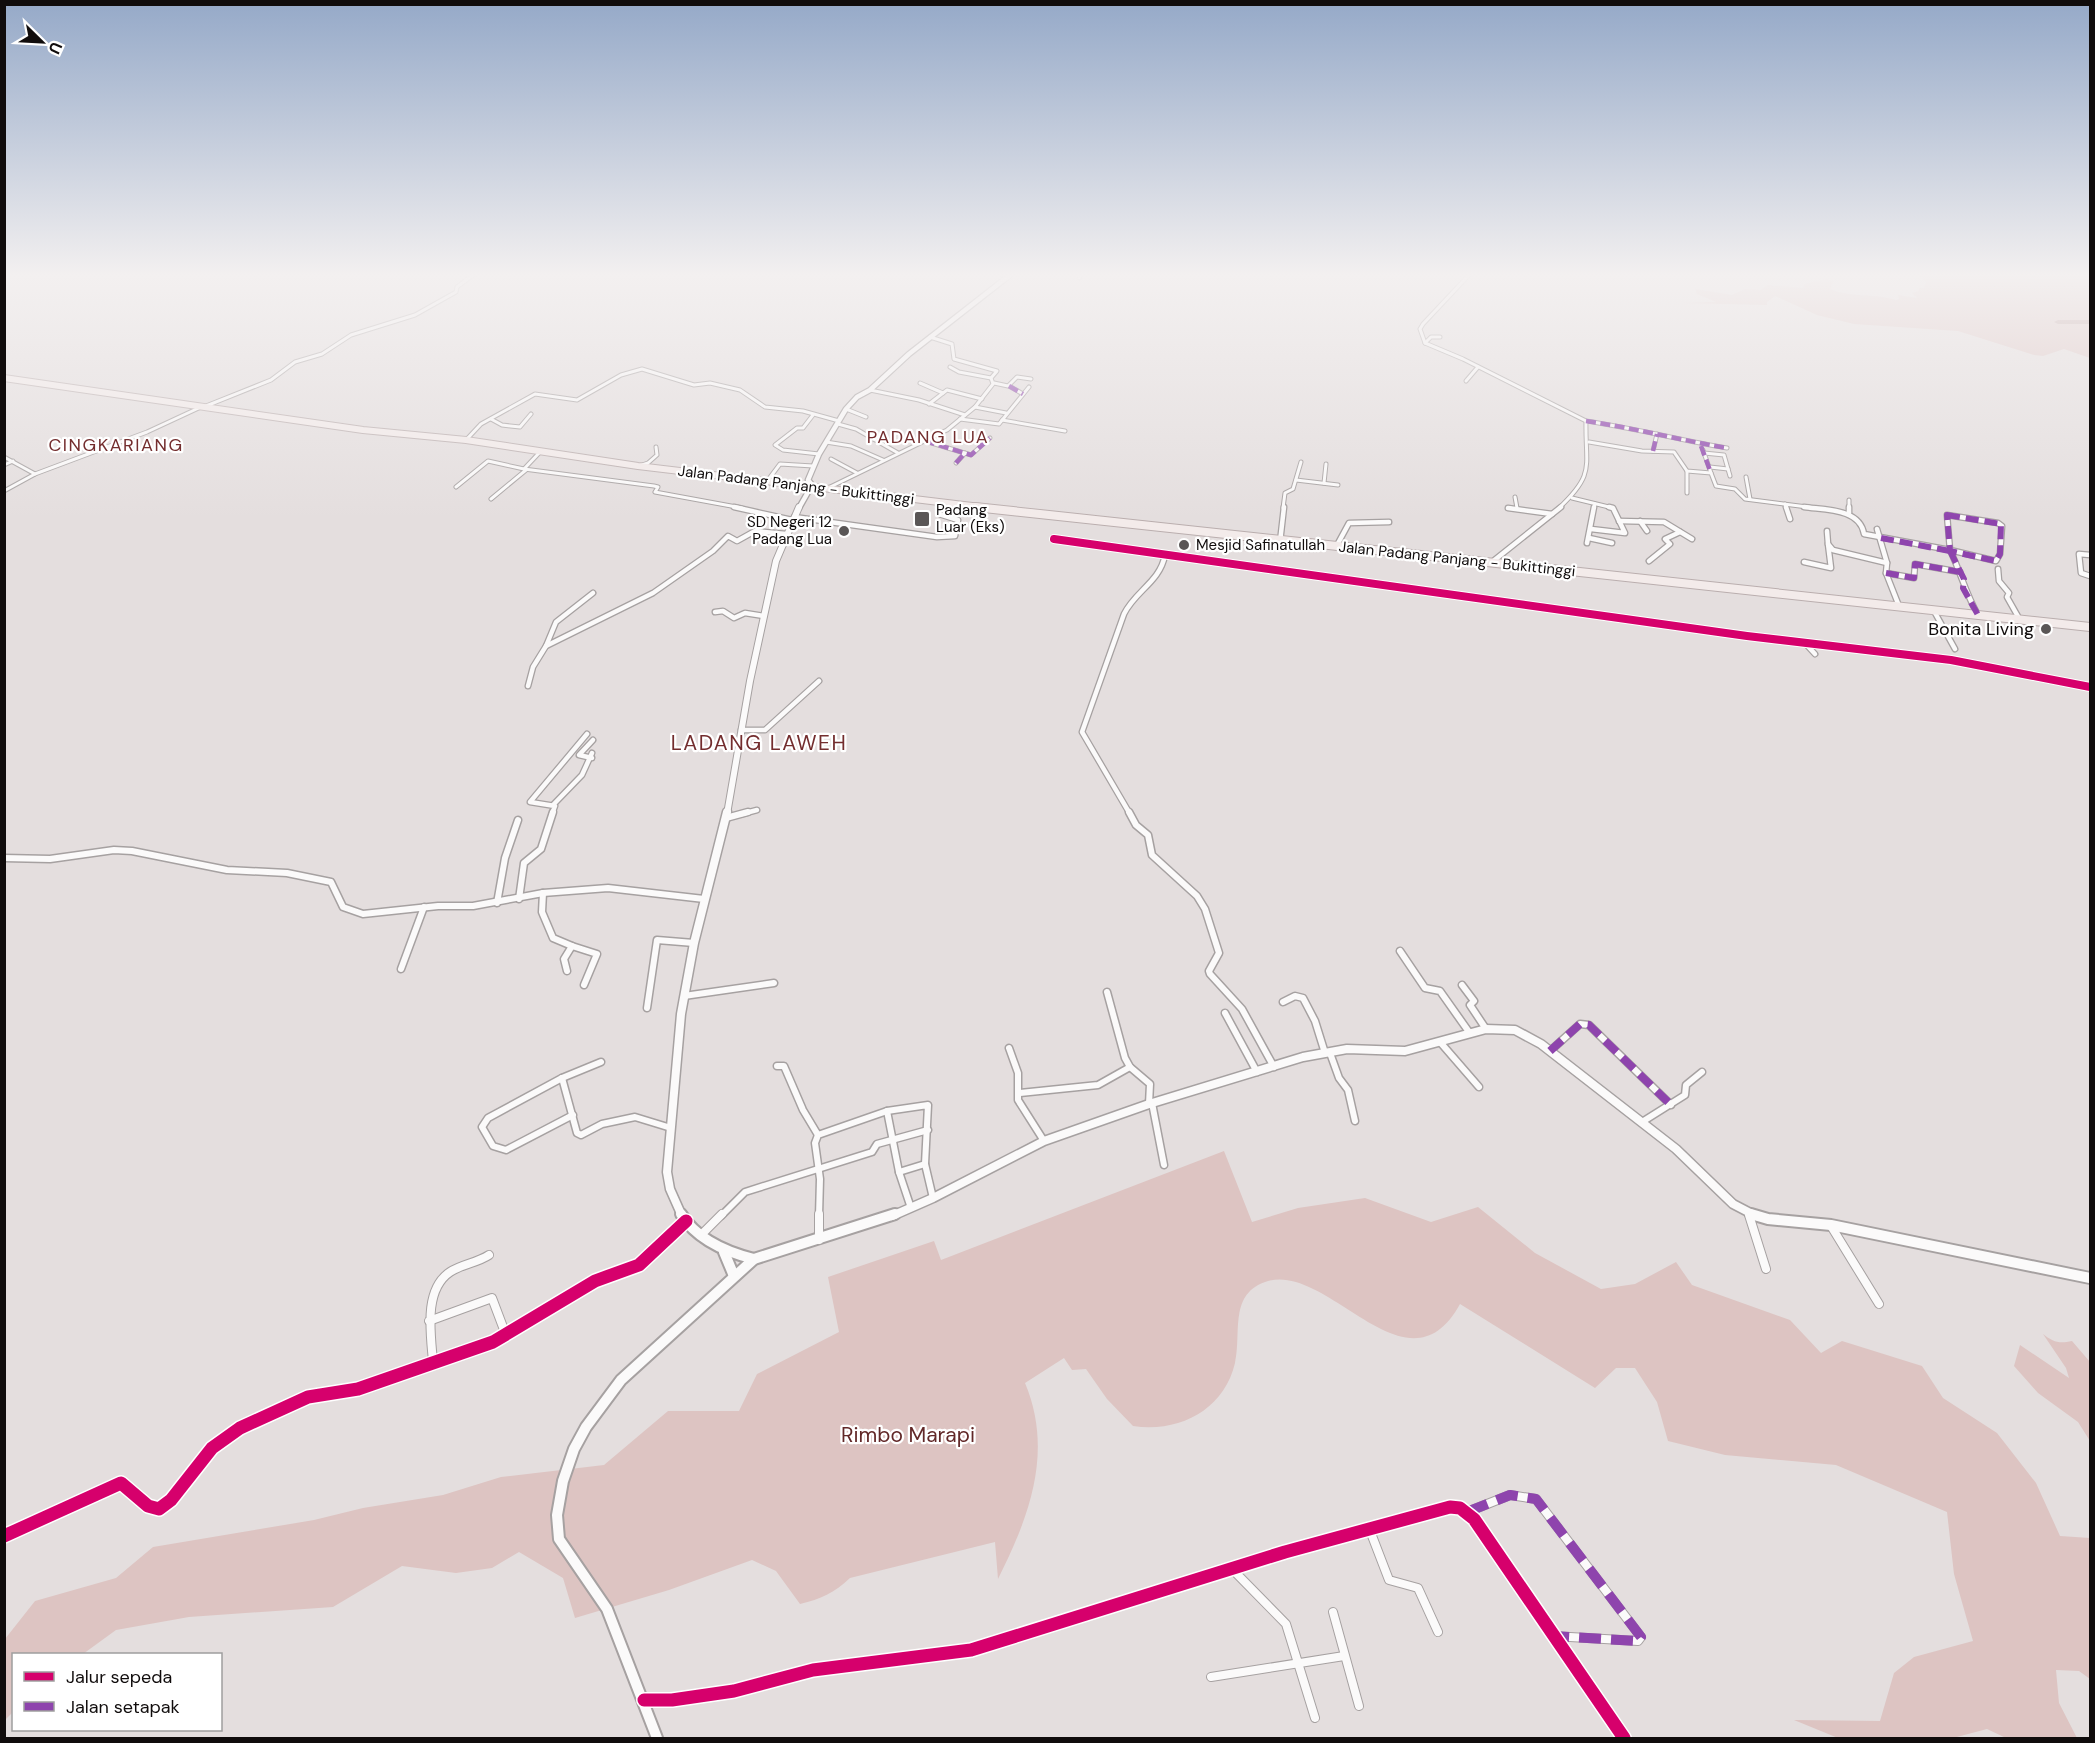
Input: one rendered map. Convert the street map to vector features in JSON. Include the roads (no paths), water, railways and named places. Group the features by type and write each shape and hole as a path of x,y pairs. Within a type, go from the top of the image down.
{"highway":[{"name":"Jalan Padang Panjang - Bukittinggi","path":"6,379 363,430 466,440 638,466 812,485 825,489 939,503 1280,542 1492,562 2091,627"}],"main road":[{"path":"754,1259 724,1252 701,1235 677,1209 668,1189 683,996 704,899 726,818 764,616 786,534 812,485 808,480 813,466 846,409 857,397 870,390 908,356"},
{"path":"657,1738 607,1609 559,1539 557,1515 563,1481 574,1449 586,1427 621,1380 754,1259 819,1241 912,1208 1044,1141 1151,1103 1303,1057 1347,1049 1404,1051 1469,1032 1486,1029 1515,1030 1541,1044 1642,1122 1733,1204 1748,1213 1768,1219 1831,1225 2091,1278"},
{"path":"724,1252 734,1276"}],"street":[{"path":"4,491 35,474 147,432 226,396 271,380 295,362 313,356"},
{"path":"954,356 954,359 998,371 991,378"},
{"path":"1454,356 1586,421 1636,428 1701,446 1726,448"},
{"path":"950,367 960,372 991,378 994,383 1010,386 1023,394"},
{"path":"1466,381 1471,372 1478,367"},
{"path":"466,440 481,424 535,394 577,400 620,376 642,369 697,385 710,383 740,390 762,406 838,422 856,429 898,453"},
{"path":"1010,386 1017,377 1031,379"},
{"path":"920,383 943,393"},
{"path":"825,489 947,430 975,407 994,383"},
{"path":"1006,413 1029,387"},
{"path":"870,390 965,415"},
{"path":"929,404 949,390 982,399"},
{"path":"975,407 1006,413"},
{"path":"846,409 866,417"},
{"path":"793,417 795,412"},
{"path":"1006,413 1008,421"},
{"path":"491,419 502,425 520,427 531,414"},
{"path":"813,415 803,428 798,428 775,445 783,450 819,454"},
{"path":"960,419 996,425 1008,421 1065,431"},
{"path":"1492,562 1572,498 1585,479 1589,442 1586,421"},
{"path":"1653,451 1657,434"},
{"path":"925,441 973,454 990,438"},
{"path":"826,442 851,446 883,460"},
{"path":"1589,442 1674,452 1687,471 1688,493"},
{"path":"1701,446 1716,486 1735,489 1741,497 1750,499 1849,513 1863,527 1864,534 1904,540 1950,550 1996,561 2000,554 2002,526 1998,523 1948,514 1950,550 1964,579 1963,588 1978,615"},
{"path":"638,466 648,464 657,454 656,447"},
{"path":"491,500 525,470 540,452"},
{"path":"956,463 964,453"},
{"path":"1704,453 1725,455 1731,476"},
{"path":"4,457 35,474"},
{"path":"831,459 857,473"},
{"path":"4,465 13,461"},
{"path":"456,487 489,461 525,470 656,486 658,487 656,492 793,519 937,537 955,536 957,520 939,514 939,503"},
{"path":"1280,542 1285,493 1293,489 1301,462"},
{"path":"768,480 780,464 813,466"},
{"path":"1324,483 1326,464"},
{"path":"1710,467 1728,468"},
{"path":"1687,471 1711,473"},
{"path":"1746,477 1750,499"},
{"path":"1296,480 1338,485"},
{"path":"1515,497 1517,509"},
{"path":"1572,498 1613,508 1625,533 1591,529"},
{"path":"1849,500 1849,513"},
{"path":"1587,543 1596,504"},
{"path":"1785,504 1790,519"},
{"path":"1508,508 1552,514"},
{"path":"1619,521 1664,522 1692,539"},
{"path":"1640,521 1647,531"},
{"path":"1336,547 1349,524 1362,526 1372,522 1389,522"},
{"path":"1877,528 1887,563 1886,573 1899,606"},
{"path":"546,646 653,593 712,551 728,536 737,541 755,531 786,534"},
{"path":"1804,562 1830,568 1827,531"},
{"path":"1649,561 1670,544 1665,537 1680,532"},
{"path":"1589,538 1612,543"},
{"path":"1054,539 1804,642 1951,660 2091,687"},
{"path":"1828,544 1833,550 1887,563"},
{"path":"1164,555 1161,573 1136,597 1124,613 1107,663 1083,719 1082,732 1136,825 1148,835 1152,855 1187,886 1204,909 1219,953 1219,957 1209,971 1210,974 1242,1009 1274,1067"},
{"path":"2091,555 2079,555 2081,573 2091,576"},
{"path":"1886,573 1914,578 1915,564 1960,572"},
{"path":"1998,569 1999,581 2009,593 2007,597 2020,620"},
{"path":"528,686 534,667 553,634 556,622 593,593"},
{"path":"715,612 723,611 734,618 745,613 764,616"},
{"path":"1934,611 1955,649"},
{"path":"1804,642 1815,654"},
{"path":"741,730 765,730 819,681"},
{"path":"553,804 530,802 587,734"},
{"path":"519,899 525,863 541,849 555,806 553,804 559,796 576,783 592,755 579,755 593,740"},
{"path":"726,818 757,810"},
{"path":"497,903 505,858 518,820"},
{"path":"4,858 50,859 114,850 132,851 227,870 287,873 319,878 335,885 344,907 363,914 497,903 543,893 622,888 648,895 704,899"},
{"path":"543,893 542,912 553,938 597,954 584,985"},
{"path":"401,969 424,908"},
{"path":"647,1008 650,975 657,940 694,943"},
{"path":"567,971 564,959 572,946"},
{"path":"1400,951 1425,988 1440,991 1469,1032"},
{"path":"683,996 774,983"},
{"path":"1462,985 1474,1001 1470,1005 1486,1029"},
{"path":"1107,992 1125,1058 1130,1067 1150,1084 1151,1103 1164,1165"},
{"path":"1283,1002 1295,996 1304,998 1339,1078 1348,1090 1355,1121"},
{"path":"1225,1013 1257,1072"},
{"path":"1550,1051 1580,1024 1589,1025 1671,1105"},
{"path":"1440,1042 1479,1087"},
{"path":"1009,1048 1016,1068 1020,1093 1017,1096 1019,1104 1044,1141"},
{"path":"573,1115 506,1150 493,1146 482,1127 488,1118 562,1078 600,1062"},
{"path":"777,1066 784,1066 803,1110 818,1135"},
{"path":"1020,1093 1098,1085 1130,1067"},
{"path":"1642,1122 1687,1093 1686,1085 1701,1072"},
{"path":"562,1078 578,1133 581,1135 602,1124 635,1117 671,1128"},
{"path":"819,1241 819,1168 814,1143 818,1135 888,1111 928,1105 925,1164 933,1198"},
{"path":"888,1111 899,1172 912,1208"},
{"path":"701,1235 745,1192 872,1152 877,1144 928,1130"},
{"path":"899,1172 925,1164"},
{"path":"1748,1213 1766,1269"},
{"path":"4,1536 105,1488 121,1483 127,1485 148,1507 159,1509 171,1500 212,1448 240,1428 308,1397 358,1389 506,1335 595,1281 639,1265 686,1221"},
{"path":"1831,1225 1878,1304"},
{"path":"433,1362 429,1322 438,1283 450,1271 477,1264 489,1255"},
{"path":"429,1322 492,1298 506,1335"},
{"path":"1467,1512 1512,1493 1526,1494 1536,1498 1641,1638 1638,1641 1553,1636"},
{"path":"644,1700 672,1701 734,1691 813,1670 971,1650 1369,1528 1450,1507 1467,1512 1624,1738"},
{"path":"1369,1528 1385,1576 1393,1583 1418,1588 1438,1632"},
{"path":"1233,1570 1286,1624 1315,1718"},
{"path":"1333,1612 1359,1706"},
{"path":"1211,1677 1299,1665 1344,1656"}],"place":[{"name":"Padang Luar (Eks)","path":"922,519"},
{"name":"SD Negeri 12 Padang Lua","path":"844,531"},
{"name":"Mesjid Safinatullah","path":"1184,545"},
{"name":"Bonita Living","path":"2046,629"}],"district":[{"name":"PADANG LUA","path":"928,437"},
{"name":"CINGKARIANG","path":"116,445"},
{"name":"LADANG LAWEH","path":"759,743"}],"park label":[{"name":"Rimbo Marapi","path":"908,1435"}]}
